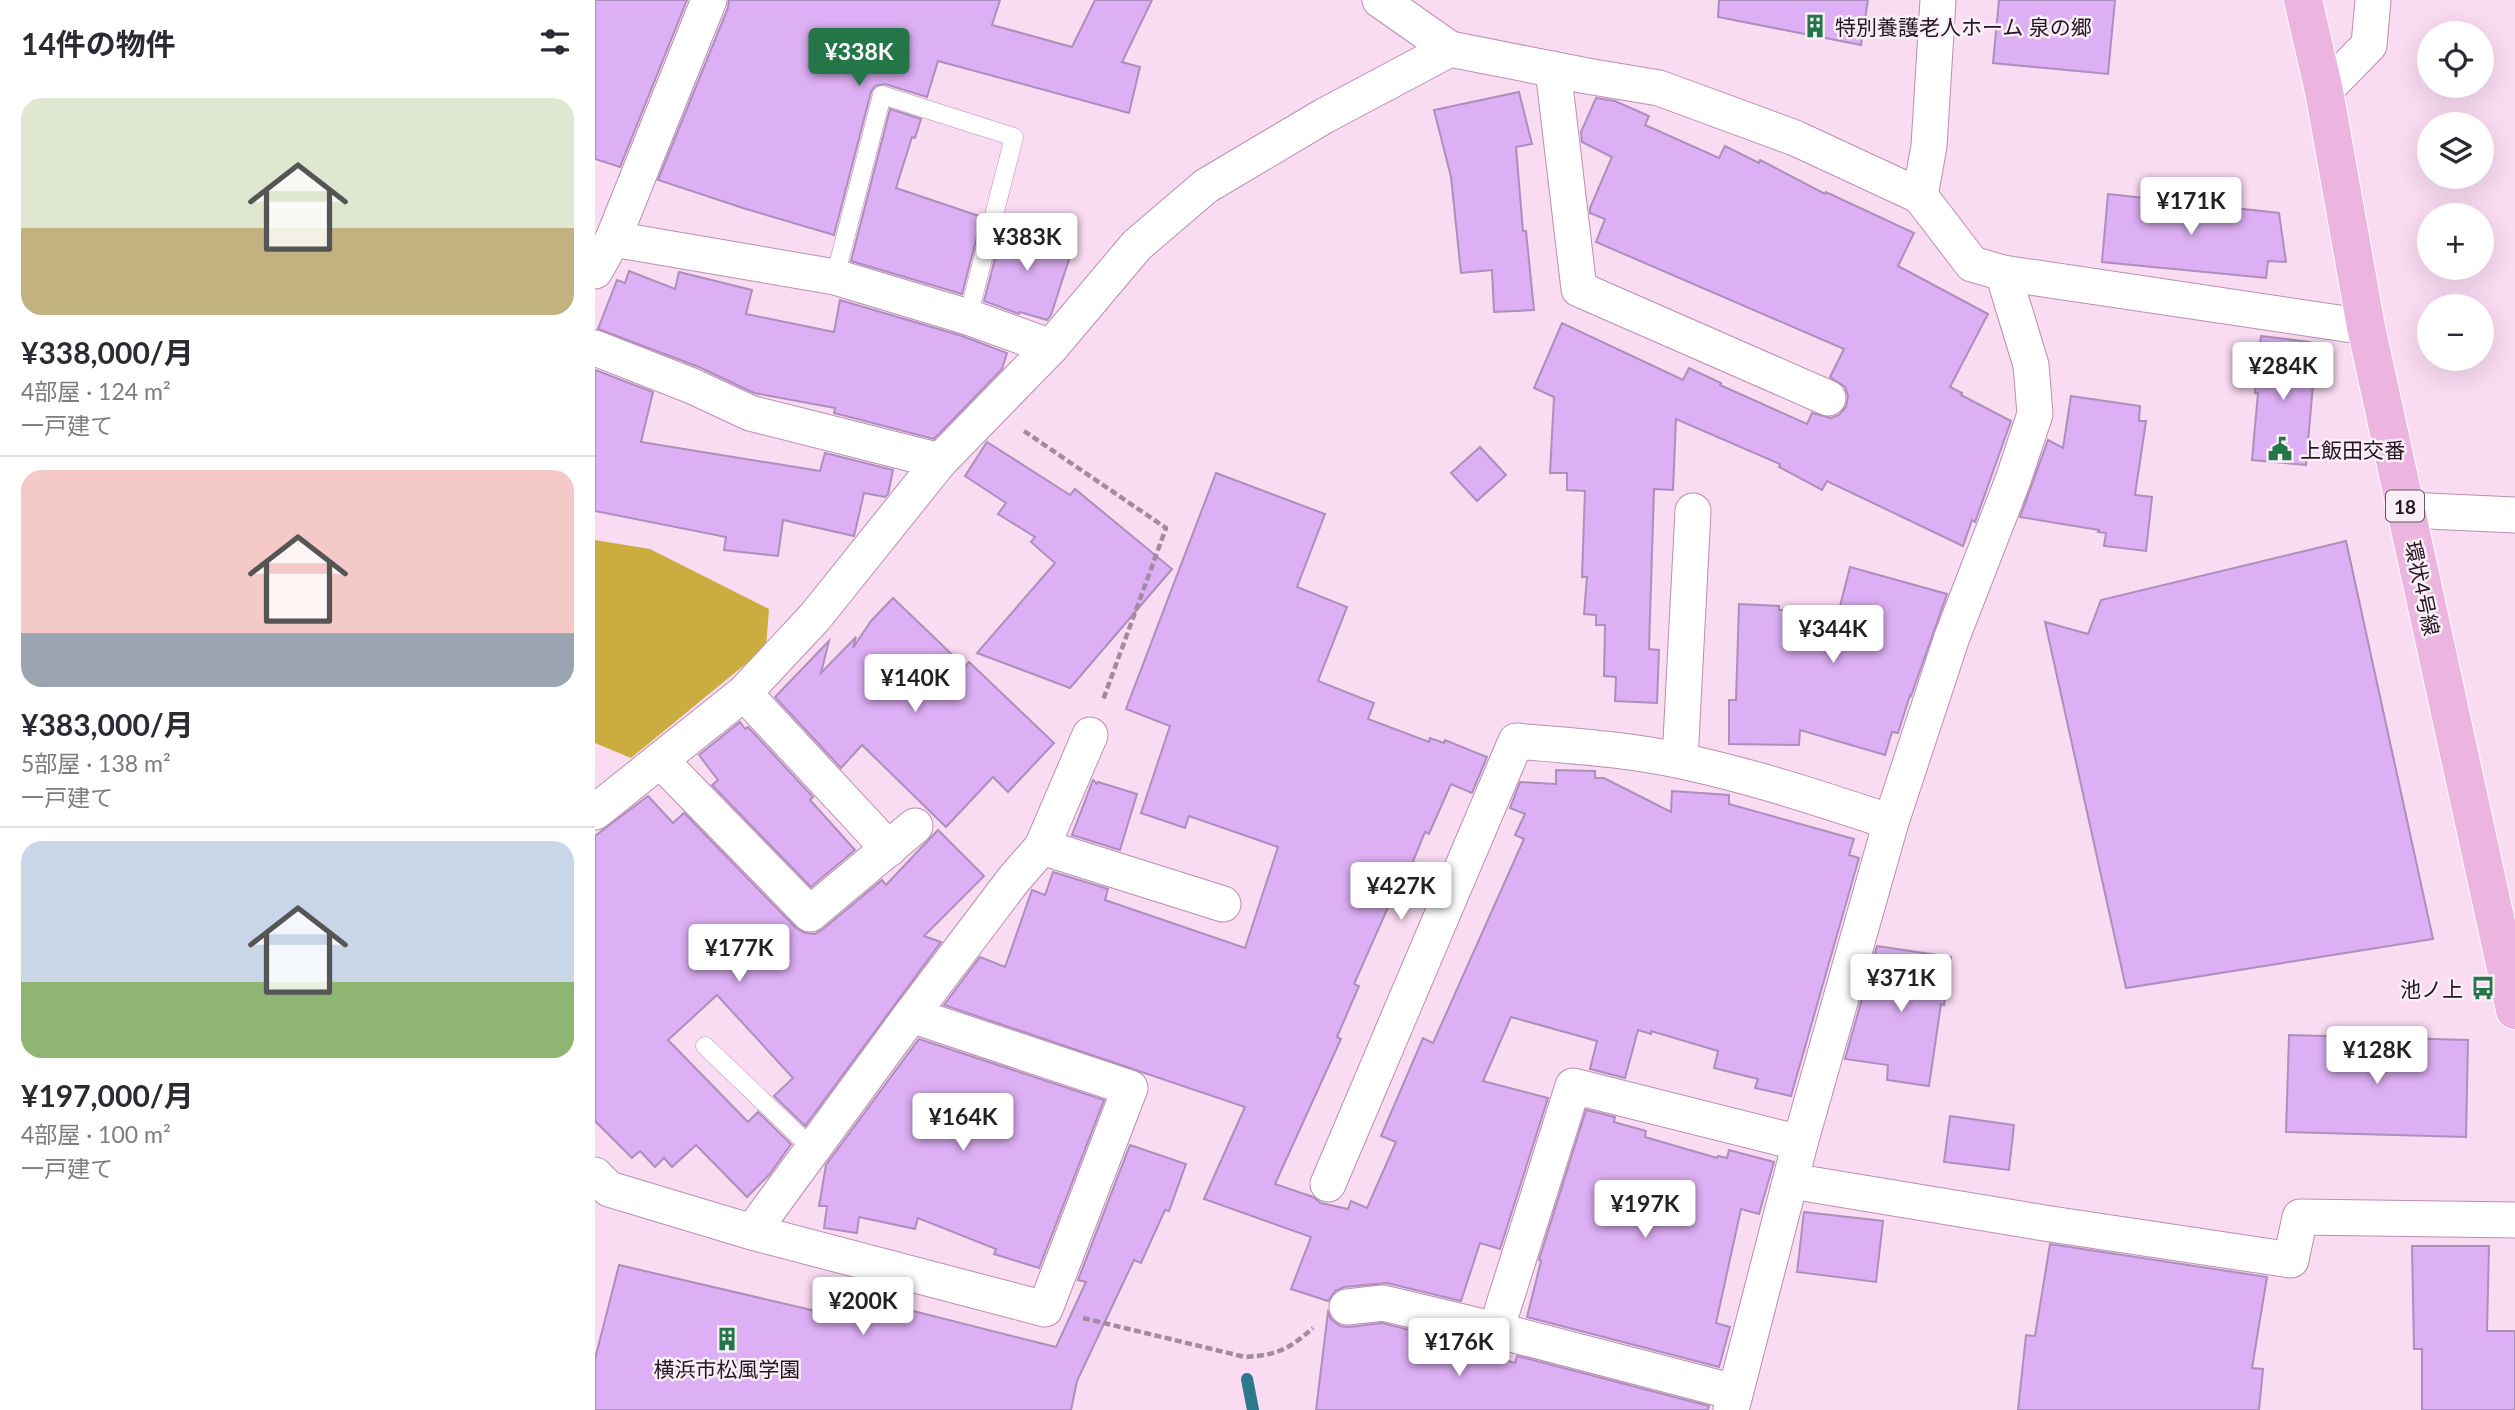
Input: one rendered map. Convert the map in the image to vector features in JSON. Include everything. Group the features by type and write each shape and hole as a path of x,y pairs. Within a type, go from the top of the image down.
{"main road":[{"name":"環状4号線","path":"2303,0 2324,90 2366,327 2515,1010"}],"street":[{"path":"595,271 613,239 709,0"},
{"path":"1380,0 1450,49 1659,88 1795,138 1920,197 1972,264 2003,273 2366,327"},
{"path":"1920,197 1929,146 1938,0"},
{"path":"2324,90 2369,45 2373,0"},
{"path":"595,811 744,693 815,617 940,461 1051,347 1137,245 1206,186 1324,116 1450,49"},
{"path":"1553,69 1579,289 1828,398"},
{"path":"613,239 835,277 968,317 1051,347"},
{"path":"1346,1307 1383,1303 1496,1329 1733,1401 1800,1143 1891,822 1952,637 2013,480 2035,414 2031,365 2003,273"},
{"path":"595,348 750,413 940,461"},
{"path":"2406,510 2515,515"},
{"path":"1681,761 1693,511"},
{"path":"744,693 889,849"},
{"path":"753,1232 911,1015 1014,879 1042,847 1090,735"},
{"path":"1328,1184 1516,741 1615,749 1681,761 1774,783 1891,822"},
{"path":"660,761 810,914 915,826"},
{"path":"1042,847 1223,904"},
{"path":"595,1175 609,1188 753,1232 1045,1310 1130,1088 911,1015"},
{"path":"1496,1329 1573,1086 1800,1143"},
{"path":"1791,1181 2291,1260 2300,1217 2515,1220"}],"lane":[{"path":"835,277 883,95 1014,137 968,317"},
{"path":"705,1046 813,1149"}],"path":[{"path":"992,408 1166,528 1090,735"},
{"path":"1045,1310 1245,1357 1269,1356 1293,1345 1321,1322 1346,1307"}],"shaded area":[{"path":"595,540 650,549 769,609 766,647 631,758 595,743"}],"building":[{"path":"595,0 687,0 620,167 595,159"},
{"path":"729,0 1000,0 992,25 1072,47 1095,0 1152,0 1122,62 1140,67 1129,113 938,61 927,97 885,84 875,86 871,92 834,235 658,180"},
{"name":"特別養護老人ホーム 泉の郷","path":"1719,0 1868,0 1861,45 1718,17"},
{"path":"1999,0 2115,0 2108,74 1993,63"},
{"path":"1519,92 1532,144 1516,147 1523,231 1526,231 1534,310 1494,312 1492,270 1461,273 1451,177 1434,110"},
{"path":"1596,98 1615,101 1649,116 1645,125 1719,158 1725,146 1914,233 1898,266 1988,314 1950,387 2011,421 1975,522 1972,520 1963,546 1827,481 1822,490 1779,467 1780,464 1676,419 1673,490 1654,489 1649,649 1659,650 1657,703 1615,701 1616,677 1604,676 1605,625 1596,625 1596,615 1584,614 1587,577 1582,577 1585,491 1567,490 1567,473 1550,473 1554,397 1534,388 1562,323 1683,380 1689,368 1807,424 1812,413 1831,418 1839,415 1846,407 1848,396 1845,387 1830,377 1844,349 1596,242 1605,219 1590,213 1590,208 1612,157 1582,142 1581,132"},
{"path":"890,109 921,119 915,138 912,137 896,188 982,217 962,294 851,261"},
{"path":"2108,194 2279,213 2286,262 2268,261 2266,278 2102,262"},
{"path":"1004,224 1073,247 1047,320 1020,312 1019,314 984,301"},
{"path":"629,271 675,289 679,272 752,290 746,314 834,332 840,300 962,336 1007,353 1002,369 934,439 834,413 835,408 754,393 699,367 598,329 617,280 625,283"},
{"path":"2261,336 2310,342 2307,372 2314,373 2306,465 2252,460"},
{"path":"595,370 653,392 641,442 820,471 825,453 893,470 888,494 885,497 864,493 854,536 783,520 778,556 724,550 726,537 595,511"},
{"path":"2071,396 2140,406 2139,421 2146,421 2135,495 2152,497 2146,551 2104,546 2106,533 2098,532 2099,530 2020,517 2048,440 2063,448"},
{"path":"987,442 1070,495 1075,489 1172,569 1070,688 977,653 1055,563 1031,542 1035,537 998,514 1006,503 965,476"},
{"path":"1480,447 1506,475 1477,501 1451,473"},
{"path":"1216,473 1325,514 1297,587 1347,607 1318,681 1374,703 1368,719 1429,742 1430,738 1444,743 1445,740 1487,757 1472,793 1451,784 1429,834 1425,832 1409,871 1405,869 1354,984 1359,986 1337,1037 1341,1039 1275,1184 1313,1197 1321,1203 1348,1209 1351,1201 1367,1208 1396,1142 1381,1136 1423,1038 1433,1043 1524,839 1515,835 1525,814 1510,808 1520,782 1556,784 1556,770 1595,771 1595,778 1604,778 1671,812 1672,791 1729,795 1729,804 1854,839 1849,855 1859,858 1791,1096 1755,1088 1758,1079 1714,1068 1718,1051 1651,1031 1651,1034 1638,1030 1625,1078 1590,1069 1597,1041 1511,1017 1483,1081 1548,1098 1500,1249 1480,1243 1461,1301 1387,1283 1344,1287 1335,1291 1328,1301 1291,1289 1311,1237 1204,1199 1245,1107 944,1005 980,957 1005,967 1032,890 1045,895 1053,872 1108,889 1105,900 1245,948 1278,847 1189,816 1185,828 1141,813 1170,726 1126,709"},
{"path":"2346,541 2433,939 2126,988 2045,622 2088,634 2101,600"},
{"path":"1850,567 1947,594 1898,733 1892,732 1885,755 1800,730 1799,745 1729,744 1729,700 1736,700 1739,604 1779,606 1779,610 1839,610"},
{"path":"893,598 965,667 969,662 1054,743 1008,792 993,777 946,827 862,745 841,768 775,697 829,641 821,673 856,637 853,648 871,621"},
{"path":"740,722 745,729 748,727 813,797 810,800 855,850 811,887 712,785 718,780 699,755"},
{"path":"1093,780 1097,784 1098,782 1137,794 1120,850 1072,835"},
{"path":"648,796 673,823 684,813 796,928 805,933 815,934 823,929 882,880 886,885 938,830 984,876 924,936 941,942 805,1126 774,1096 793,1078 717,995 668,1040 748,1122 758,1112 791,1144 769,1175 747,1197 696,1145 672,1167 664,1158 655,1167 640,1151 632,1158 595,1121 595,836"},
{"path":"1877,946 1951,957 1929,1086 1887,1080 1888,1065 1845,1059"},
{"path":"2289,1035 2468,1040 2466,1137 2286,1132"},
{"path":"919,1039 1104,1100 1039,1268 994,1254 996,1249 918,1218 915,1229 859,1217 857,1233 824,1228 827,1206 819,1206 826,1165"},
{"path":"1586,1110 1615,1117 1614,1122 1646,1131 1645,1137 1717,1158 1727,1158 1729,1150 1774,1162 1759,1214 1741,1209 1716,1323 1730,1327 1719,1367 1527,1317 1541,1261 1539,1260"},
{"path":"1950,1116 2014,1125 2009,1170 1944,1162"},
{"path":"1130,1145 1186,1164 1169,1211 1165,1210 1141,1263 1134,1260 1077,1381 1071,1410 595,1410 595,1359 619,1265 833,1315 838,1292 1056,1347 1086,1282 1078,1280"},
{"path":"1804,1212 1883,1221 1876,1282 1797,1272"},
{"path":"2050,1244 2267,1277 2252,1368 2263,1369 2259,1410 2018,1410 2026,1335 2035,1336"},
{"path":"2412,1246 2489,1246 2487,1331 2515,1331 2515,1410 2422,1410 2422,1349 2414,1349"},
{"path":"1328,1312 1331,1319 1340,1326 1382,1323 1449,1340 1448,1343 1515,1363 1517,1356 1709,1406 1708,1410 1316,1410"}],"waterway":[{"path":"1247,1379 1253,1410"}],"place":[{"name":"特別養護老人ホーム 泉の郷","path":"1815,26"},
{"name":"上飯田交番","path":"2280,449"},
{"name":"池ノ上","path":"2483,988"},
{"name":"横浜市松風学園","path":"727,1339"}]}
